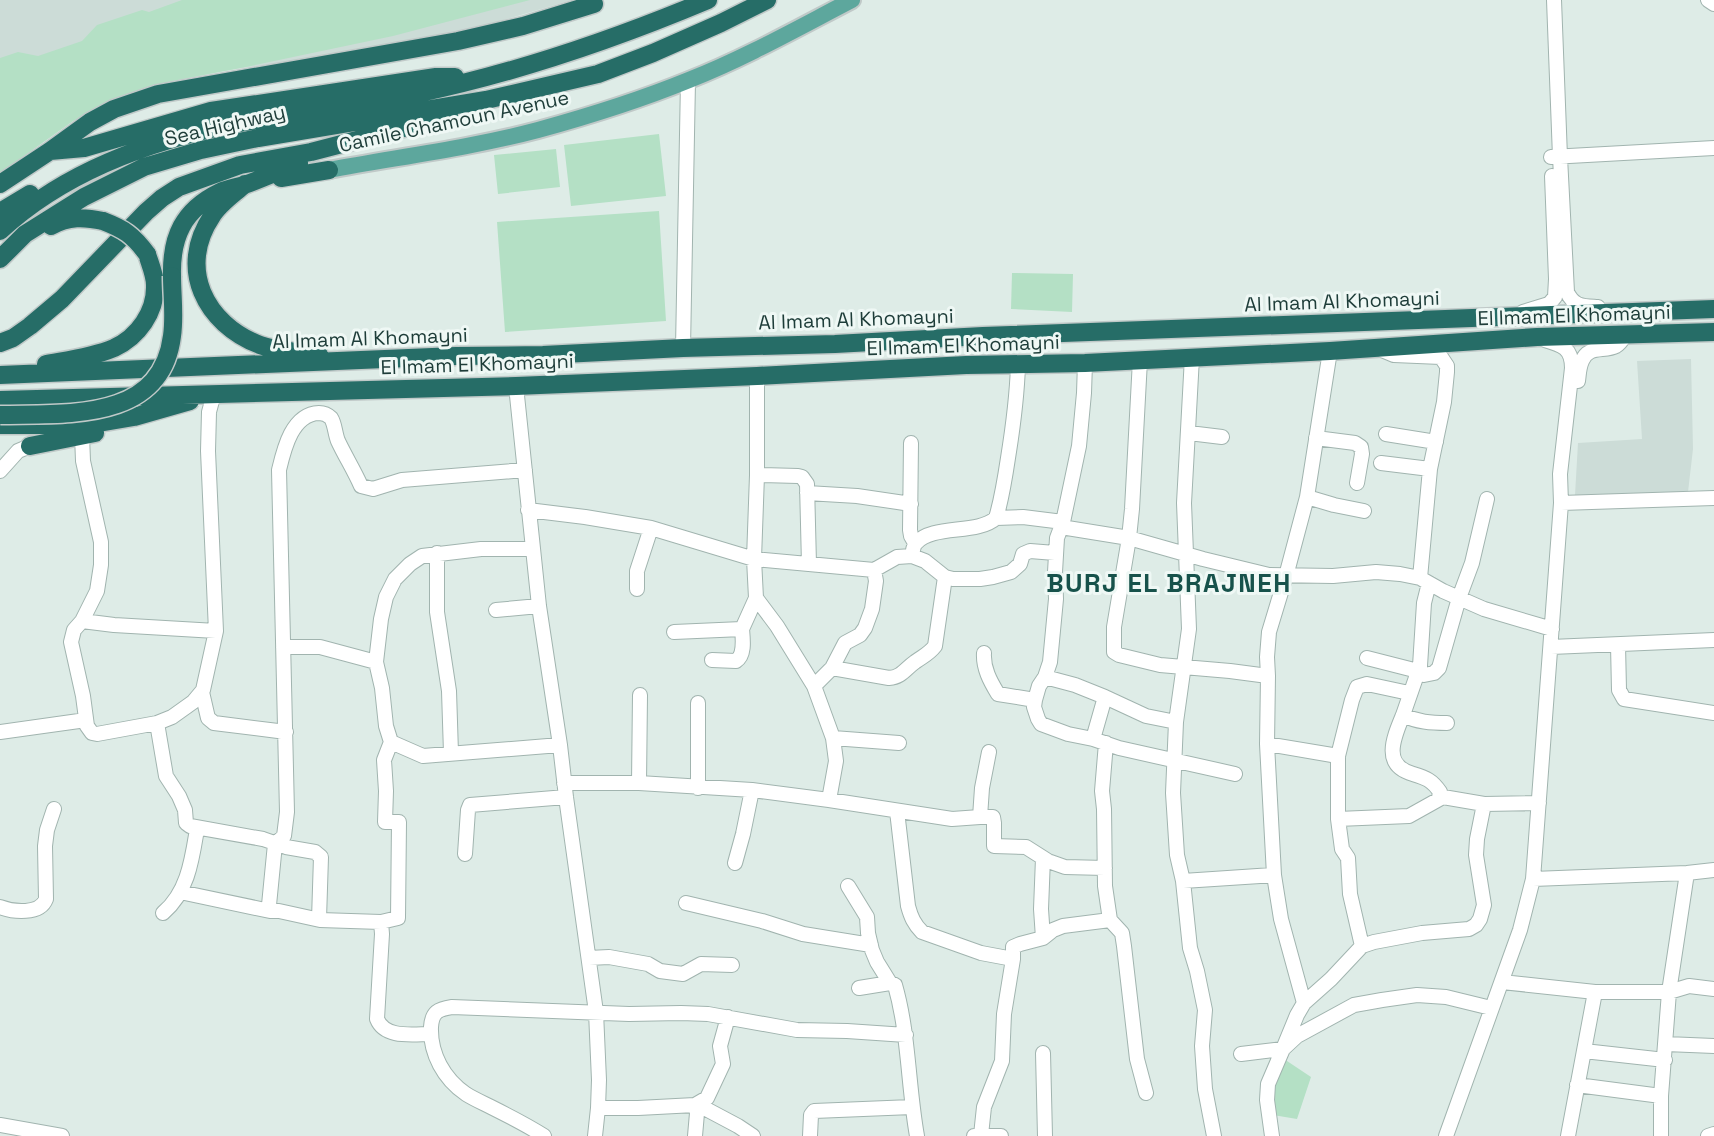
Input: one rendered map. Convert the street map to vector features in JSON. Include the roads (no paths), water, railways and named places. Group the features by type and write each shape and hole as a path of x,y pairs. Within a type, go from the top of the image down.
{"highway":[{"name":"Camile Chamoun Avenue","path":"481,79 603,41 708,0"},
{"name":"Camile Chamoun Avenue","path":"486,100 598,74 721,23 767,0"},
{"path":"0,184 90,122 114,109 158,94 458,40 523,26 599,1"},
{"path":"50,151 84,148 211,111 244,105 436,77 481,79"},
{"name":"Sea Highway","path":"0,231 12,219 70,180 140,149 243,122 416,94 481,79"},
{"name":"Sea Highway","path":"0,259 25,234 84,197 144,167 201,150 486,100"},
{"path":"0,343 13,338 30,326 62,299 146,212 179,187 240,165 311,152 442,118 486,100"},
{"path":"0,212 72,171 140,149"},
{"path":"0,415 99,410 136,396 148,386 158,375 170,350 173,334 171,256 182,223 207,199 221,191 301,162 311,152"},
{"path":"329,170 250,182 213,213 202,232 196,275 208,305 225,325 260,345 318,354 337,362"},
{"path":"0,270 36,235 56,224 85,218 103,221 130,234 147,254 155,284 150,312 143,324 134,335 114,348 0,374"},
{"name":"Al Imam Al Khomayni","path":"0,374 1714,309"},
{"name":"El Imam El Khomayni","path":"215,394 516,386 950,366 1085,363 1330,351 1537,337 1714,332"},
{"path":"1005,335 991,345 990,351 994,358 1012,365"},
{"path":"948,338 964,345 967,354 960,362 950,366"},
{"path":"251,365 241,380 245,390 252,394"},
{"path":"0,400 215,394"},
{"path":"0,425 87,425 134,417 215,394"},
{"path":"30,446 147,423 166,417 215,394"}],"main road":[{"name":"Camile Chamoun Avenue","path":"329,170 537,130 618,106 688,81 750,54 852,0"}],"street":[{"path":"1547,0 1567,292 1576,304 1623,313"},
{"path":"1514,318 1524,311 1549,304 1555,297 1554,0"},
{"path":"1708,0 1714,4"},
{"path":"683,348 688,81"},
{"path":"1556,157 1714,148"},
{"path":"1446,1136 1520,930 1533,879 1561,502 1577,361 1588,352 1616,346 1622,342 1626,334"},
{"path":"1537,337 1561,345 1577,361"},
{"path":"1376,347 1394,355 1434,355 1441,357 1447,366 1444,402 1430,469 1421,658 1392,754 1400,769 1428,779 1440,792 1439,798"},
{"path":"1304,1003 1281,919 1274,875 1267,744 1269,632 1307,497 1330,351"},
{"path":"1192,357 1184,502 1189,629 1176,722 1173,793 1177,855 1183,881 1190,948 1205,1010 1202,1046 1205,1089 1214,1136"},
{"path":"1140,360 1129,538 1114,627 1114,652 1119,656 1160,665 1268,676"},
{"path":"1085,363 1079,446 1055,553 1056,599 1050,662 1039,686 1034,707 1038,719 1041,724 1068,734 1235,774"},
{"path":"996,518 1002,496 1018,388 1012,365"},
{"path":"712,660 736,661 741,656 742,629 756,598 754,559 757,376"},
{"path":"516,386 539,606 596,1012 598,1108 595,1136"},
{"path":"82,435 83,461 101,542 101,565 97,591 82,621 74,630 71,642 86,720 89,730 97,734 157,723 172,717 186,709 202,692 216,631 208,451 209,411 215,394"},
{"path":"270,911 275,844 284,836 286,826 286,732 279,470 289,436 299,422 316,413 323,413 331,418 337,440 360,486 366,489 381,488 402,480 525,471"},
{"path":"1189,433 1222,437"},
{"path":"1386,434 1436,442"},
{"path":"1316,438 1355,443 1361,447 1357,483"},
{"path":"910,443 913,550 945,577 953,579 1008,574 1020,564 1023,554 1027,552 1055,553"},
{"path":"0,471 18,451 30,446"},
{"path":"1381,463 1430,469"},
{"path":"757,475 802,477 807,484 809,564"},
{"path":"807,493 856,495 910,504"},
{"path":"1307,497 1364,511"},
{"path":"1561,502 1714,498"},
{"path":"1367,658 1427,675 1439,668 1459,598 1472,563 1487,499"},
{"path":"528,510 651,528 754,559 874,570 913,550 929,535 987,524 996,518 1023,517 1129,538 1255,572 1286,576 1333,576 1376,572 1424,580 1484,609 1552,629"},
{"path":"637,589 637,571 651,528"},
{"path":"180,892 319,919 381,922 398,918 399,822 386,822 384,760 392,742 386,726 382,688 376,662 386,597 396,579 410,564 422,556 481,549 532,549"},
{"path":"436,554 437,612 449,691 451,753"},
{"path":"814,686 832,668 844,643 860,635 865,628 872,609 876,581 874,570"},
{"path":"832,668 895,678 924,658 935,646 945,577"},
{"path":"756,598 814,686 832,738 836,761 830,800"},
{"path":"496,610 539,606"},
{"path":"82,621 216,631"},
{"path":"674,632 742,629"},
{"path":"1551,647 1714,640"},
{"path":"1618,645 1619,690 1624,699 1714,713"},
{"path":"283,647 320,647 376,662"},
{"path":"984,653 989,680 998,694 1035,700"},
{"path":"1045,677 1075,685 1146,716 1176,722"},
{"path":"1362,946 1350,894 1348,858 1342,849 1338,819 1338,756 1357,687 1364,684 1375,684 1409,693"},
{"path":"202,692 208,718 214,723 286,732"},
{"path":"639,783 640,695"},
{"path":"1106,697 1100,741 1105,886 1110,920 1122,933 1134,1018 1137,1059 1146,1093"},
{"path":"698,703 698,788"},
{"path":"1403,715 1424,722 1447,723"},
{"path":"0,732 86,720"},
{"path":"157,723 166,776 179,796 186,823 197,829 263,839 286,847 315,852 321,857 319,919"},
{"path":"832,738 899,743"},
{"path":"392,742 423,756 560,745"},
{"path":"1267,744 1338,756"},
{"path":"980,817 988,752"},
{"path":"465,854 470,805 565,790 639,783 752,790 952,819 993,817 994,846 1026,847 1042,858 1065,867 1105,868"},
{"path":"735,863 752,790"},
{"path":"1338,819 1408,816 1439,798 1447,796 1484,804 1539,803"},
{"path":"1272,1136 1267,1100 1268,1084 1304,1003 1331,979 1362,946 1381,940 1422,933 1469,929 1480,919 1484,905 1476,855 1478,828 1484,804"},
{"path":"0,907 10,911 38,908 43,905 46,899 45,846 47,830 54,809"},
{"path":"897,811 908,906 916,926 922,932 981,953 1013,959"},
{"path":"163,913 171,906 180,892 190,870 197,829"},
{"path":"1042,858 1043,938"},
{"path":"1533,879 1714,870"},
{"path":"1661,1136 1661,1096 1669,992 1686,873"},
{"path":"1183,881 1274,875"},
{"path":"848,885 867,917 868,933 877,962 890,983 895,985 906,1035 912,1107 917,1136"},
{"path":"686,903 762,921 803,934 871,945"},
{"path":"981,1136 984,1107 1002,1061 1004,1014 1013,947 1043,938 1063,926 1110,920"},
{"path":"381,922 377,1019 380,1026 390,1032 431,1034"},
{"path":"589,958 609,957 648,964 660,971 683,974 701,964 732,964"},
{"path":"1502,982 1595,992 1669,992 1689,986 1714,989"},
{"path":"859,988 890,983"},
{"path":"1569,1136 1595,992"},
{"path":"1241,1054 1284,1049 1298,1036 1354,1005 1417,995 1446,997 1491,1008"},
{"path":"544,1136 466,1094 450,1081 432,1045 432,1018 436,1012 452,1007 628,1014 681,1013 728,1017 797,1030 906,1035"},
{"path":"695,1105 707,1098 723,1064 720,1046 728,1017"},
{"path":"1666,1044 1714,1046"},
{"path":"1584,1051 1665,1060"},
{"path":"1043,1053 1045,1136"},
{"path":"1577,1085 1661,1096"},
{"path":"598,1108 695,1105 753,1136"},
{"path":"695,1105 697,1113 695,1136"},
{"path":"810,1136 811,1115 814,1111 912,1107"},
{"path":"0,1125 62,1136"},
{"path":"1708,1136 1714,1134"},
{"path":"973,1136 1001,1136"}],"district":[{"name":"BURJ EL BRAJNEH","path":"1169,583"}]}
